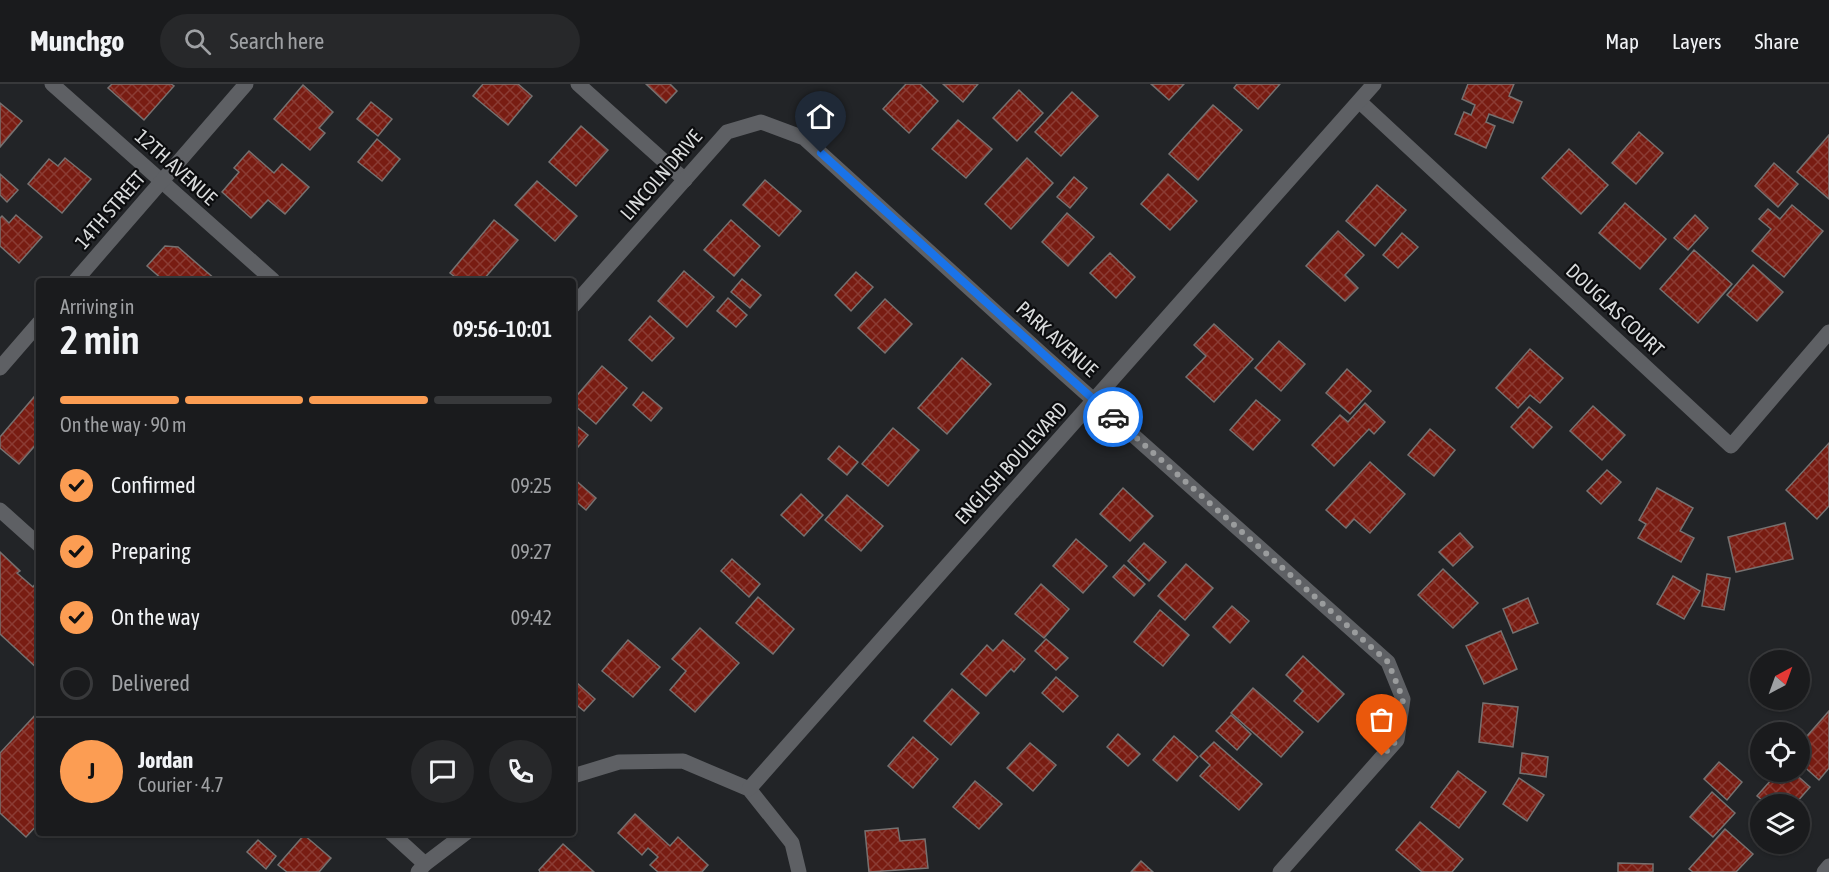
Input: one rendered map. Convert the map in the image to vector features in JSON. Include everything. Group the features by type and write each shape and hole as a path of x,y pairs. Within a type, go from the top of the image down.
{"street":[{"name":"12TH AVENUE","path":"52,84 271,278"},
{"name":"14TH STREET","path":"78,278 246,84"},
{"path":"578,84 685,180"},
{"name":"ENGLISH BOULEVARD","path":"749,789 1374,84"},
{"name":"DOUGLAS COURT","path":"1360,102 1731,446 1829,332"},
{"name":"LINCOLN DRIVE","path":"576,303 727,132 761,122 804,138"},
{"name":"PARK AVENUE","path":"804,138 1388,662 1403,699 1397,740 1280,872"},
{"path":"0,368 36,326"},
{"path":"0,510 36,542"},
{"path":"576,775 619,762 683,761 749,789 792,843 799,872"},
{"path":"394,836 422,868 462,836"},
{"path":"1824,872 1829,866"}],"building":[{"path":"112,84 171,84 174,86 144,120 108,88"},
{"path":"483,84 518,84 532,96 508,125 473,96"},
{"path":"646,84 670,84 677,91 666,103"},
{"path":"906,84 920,84 938,101 909,133 883,109"},
{"path":"943,84 978,84 963,102"},
{"path":"1151,84 1184,84 1169,100"},
{"path":"1237,84 1280,84 1258,109 1234,88"},
{"path":"1468,84 1514,84 1509,96 1522,102 1513,123 1489,114 1486,122 1495,126 1486,148 1455,134 1464,112 1471,115 1475,105 1462,99"},
{"path":"303,85 333,112 319,128 325,133 310,150 274,119"},
{"path":"1019,90 1043,113 1017,141 993,118"},
{"path":"1072,92 1098,116 1061,156 1035,132"},
{"path":"371,102 392,119 378,136 357,119"},
{"path":"0,103 22,121 0,147"},
{"path":"1213,105 1242,130 1198,180 1169,154"},
{"path":"958,120 992,149 966,178 932,149"},
{"path":"581,126 608,150 576,186 549,162"},
{"path":"1639,132 1663,153 1636,184 1612,163"},
{"path":"1829,135 1829,199 1797,172"},
{"path":"377,139 400,159 382,181 358,162"},
{"path":"1569,149 1608,185 1581,214 1542,178"},
{"path":"249,151 274,173 282,164 309,187 285,214 268,200 251,218 222,192 239,172 234,168"},
{"path":"65,158 91,179 62,213 28,184 49,159 58,166"},
{"path":"1027,158 1053,183 1011,229 985,204"},
{"path":"1774,163 1798,184 1778,207 1755,186"},
{"path":"0,174 18,190 7,202 0,195"},
{"path":"1168,174 1197,201 1170,230 1141,204"},
{"path":"1074,177 1087,188 1070,208 1057,197"},
{"path":"765,180 801,211 779,236 743,205"},
{"path":"537,181 577,216 555,241 515,205"},
{"path":"1377,185 1406,210 1375,246 1346,221"},
{"path":"1625,203 1666,239 1640,269 1599,233"},
{"path":"1792,205 1823,231 1784,277 1752,251 1771,229 1759,219 1768,209 1780,219"},
{"path":"1067,213 1094,237 1068,266 1042,242"},
{"path":"16,215 42,237 19,263 0,246 0,218 2,216 9,223"},
{"path":"1695,215 1708,228 1688,250 1674,238"},
{"path":"494,220 518,240 485,278 456,278 450,273"},
{"path":"731,220 760,246 734,276 704,250"},
{"path":"1338,231 1364,255 1345,275 1358,288 1345,301 1306,266"},
{"path":"1402,233 1418,247 1398,268 1383,255"},
{"path":"165,246 178,247 214,278 161,278 147,266"},
{"path":"1694,250 1732,284 1698,323 1660,289"},
{"path":"1110,253 1135,277 1116,298 1090,273"},
{"path":"1753,265 1783,292 1757,321 1727,295"},
{"path":"684,271 714,297 687,327 658,301"},
{"path":"856,272 873,287 851,311 835,295"},
{"path":"742,279 761,295 750,308 731,292"},
{"path":"728,298 747,315 736,327 717,311"},
{"path":"885,299 912,324 885,353 858,328"},
{"path":"650,316 674,338 652,361 629,340"},
{"path":"1214,324 1253,359 1214,402 1186,377 1206,356 1194,345"},
{"path":"1279,341 1305,364 1281,391 1255,368"},
{"path":"1530,349 1563,378 1540,403 1530,395 1518,408 1496,388"},
{"path":"962,358 991,384 947,434 918,408"},
{"path":"602,366 627,388 596,424 576,407 576,396"},
{"path":"1347,369 1371,391 1350,414 1326,393"},
{"path":"643,392 662,408 651,421 633,405"},
{"path":"36,395 36,444 19,464 0,448 0,437"},
{"path":"1256,400 1280,420 1253,450 1230,430"},
{"path":"1365,403 1385,422 1374,434 1369,429 1334,466 1312,445 1340,415 1348,422"},
{"path":"1593,406 1625,435 1602,460 1570,431"},
{"path":"1529,407 1552,427 1533,448 1511,427"},
{"path":"576,425 588,435 576,449"},
{"path":"893,428 919,450 888,486 862,464"},
{"path":"1430,429 1455,450 1434,476 1408,455"},
{"path":"1829,443 1829,506 1817,519 1786,490"},
{"path":"839,446 858,462 847,475 828,459"},
{"path":"1370,462 1405,494 1370,533 1354,519 1346,528 1326,510"},
{"path":"1607,470 1621,482 1601,504 1587,491"},
{"path":"576,481 596,498 586,510 576,502"},
{"path":"1123,488 1153,516 1130,541 1100,514"},
{"path":"1657,488 1693,508 1680,531 1694,538 1681,562 1638,538 1646,524 1639,520"},
{"path":"801,494 823,515 804,536 781,515"},
{"path":"847,495 883,526 861,551 825,520"},
{"path":"1785,523 1793,559 1736,572 1728,537"},
{"path":"1460,533 1473,547 1453,566 1439,552"},
{"path":"1076,539 1107,566 1083,593 1053,566"},
{"path":"1144,543 1166,562 1149,581 1128,561"},
{"path":"0,552 20,571 17,573 33,587 36,583 36,667 0,634"},
{"path":"732,559 760,584 749,597 721,571"},
{"path":"1186,564 1213,588 1185,620 1158,596"},
{"path":"1124,565 1145,584 1134,596 1113,577"},
{"path":"1443,569 1478,603 1453,628 1418,595"},
{"path":"1707,574 1730,578 1724,610 1702,606"},
{"path":"1673,576 1700,591 1684,619 1657,604"},
{"path":"1041,584 1069,609 1044,638 1015,614"},
{"path":"758,597 794,629 773,654 736,623"},
{"path":"1528,598 1538,623 1513,633 1503,609"},
{"path":"1232,606 1249,621 1230,643 1213,627"},
{"path":"1160,610 1189,635 1163,666 1134,642"},
{"path":"700,628 739,663 695,712 670,690 686,671 672,659"},
{"path":"1501,631 1517,669 1484,684 1466,646"},
{"path":"1046,639 1068,658 1056,670 1035,651"},
{"path":"628,640 660,667 633,697 602,671"},
{"path":"1003,640 1025,659 1014,672 1011,669 986,696 961,674 987,645 993,651"},
{"path":"1303,656 1344,694 1318,722 1294,701 1303,691 1286,675"},
{"path":"1056,677 1078,696 1063,712 1042,693"},
{"path":"576,682 595,699 584,711 576,704"},
{"path":"1253,688 1303,732 1281,757 1231,713"},
{"path":"952,689 979,713 951,745 924,721"},
{"path":"1483,703 1518,707 1513,747 1479,742"},
{"path":"1829,711 1829,768 1819,780 1810,772 1810,733"},
{"path":"36,714 36,826 26,837 0,813 0,753"},
{"path":"1231,715 1251,734 1237,750 1216,731"},
{"path":"1118,734 1140,754 1128,766 1107,747"},
{"path":"1174,736 1198,757 1177,781 1153,760"},
{"path":"913,737 938,759 913,788 888,766"},
{"path":"1214,742 1262,784 1239,810 1200,776 1210,765 1200,756"},
{"path":"1030,743 1056,765 1033,791 1007,768"},
{"path":"1522,753 1548,757 1546,777 1520,773"},
{"path":"1719,762 1742,782 1727,800 1704,779"},
{"path":"1458,771 1486,792 1459,828 1431,807"},
{"path":"1519,778 1544,795 1527,821 1503,804"},
{"path":"975,781 1002,804 979,829 953,807"},
{"path":"1769,782 1804,782 1810,787 1804,794 1759,794"},
{"path":"1712,792 1735,813 1713,837 1690,817"},
{"path":"635,814 670,846 678,837 708,865 702,872 658,872 650,865 658,857 648,848 642,855 618,833"},
{"path":"1420,822 1463,859 1452,872 1422,872 1396,850"},
{"path":"898,828 900,841 925,839 928,868 869,872 865,831"},
{"path":"1725,829 1750,851 1750,854 1753,854 1736,872 1693,872 1689,869"},
{"path":"303,836 331,858 319,872 287,872 278,865"},
{"path":"258,840 276,856 266,869 247,852"},
{"path":"563,844 594,872 540,872 539,870"},
{"path":"1141,861 1153,872 1131,872"},
{"path":"1618,863 1653,864 1653,872 1618,872"}],"way so far":[{"path":"1113,417 1388,662 1403,699 1397,740 1382,756"}],"route":[{"path":"821,153 1113,417"}]}
